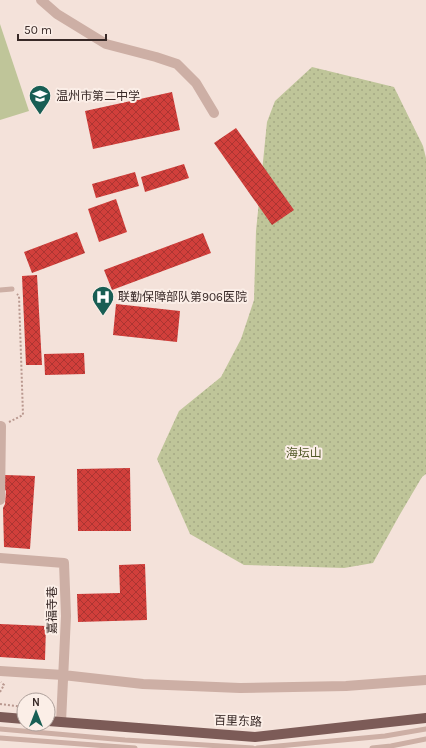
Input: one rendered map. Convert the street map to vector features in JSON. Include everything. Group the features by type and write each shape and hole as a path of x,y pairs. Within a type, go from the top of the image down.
{"main road":[{"path":"0,717 16,718"},
{"name":"百里东路","path":"56,722 255,737 426,718"}],"street":[{"path":"41,0 57,14 106,44 177,64 196,83 214,113"},
{"path":"0,500 2,426"},
{"name":"嘉福寺巷","path":"0,558 64,563 66,616 61,722"},
{"path":"0,671 63,675 143,684 240,688 346,686 426,680"}],"lane":[{"path":"0,290 12,289"},
{"path":"0,729 125,740 253,748"},
{"path":"257,748 385,736 426,729"},
{"path":"0,738 135,748"},
{"path":"372,748 426,739"}],"path":[{"path":"2,426 23,415 19,296 12,289"},
{"path":"0,681 4,685 0,692"},
{"path":"0,704 16,706"}],"green space":[{"path":"0,24 29,111 0,120"},
{"name":"海坛山","path":"312,67 394,87 423,146 426,158 426,474 422,477 373,563 344,568 244,565 190,534 157,459 179,411 221,377 241,339 254,300 256,231 267,122 275,101"}],"building":[{"path":"172,92 180,130 93,149 85,111"},
{"path":"236,128 294,210 272,225 214,143"},
{"path":"184,164 189,178 145,192 141,177"},
{"path":"135,172 139,186 96,198 92,184"},
{"path":"116,199 127,232 99,242 88,209"},
{"path":"77,232 85,253 32,273 24,252"},
{"path":"203,233 211,253 112,290 104,270"},
{"path":"37,275 42,365 26,365 22,276"},
{"path":"116,304 180,311 177,342 113,335"},
{"path":"84,353 85,374 45,375 44,354"},
{"path":"130,468 131,531 78,531 77,469"},
{"path":"5,475 35,476 30,549 4,547 3,508 5,504 6,491 4,488"},
{"path":"145,564 147,620 78,622 77,594 120,593 119,565"},
{"path":"0,624 46,626 45,660 0,657"}],"place":[{"name":"温州市第二中学","path":"40,116"},
{"name":"联勤保障部队第906医院","path":"103,316"}]}
